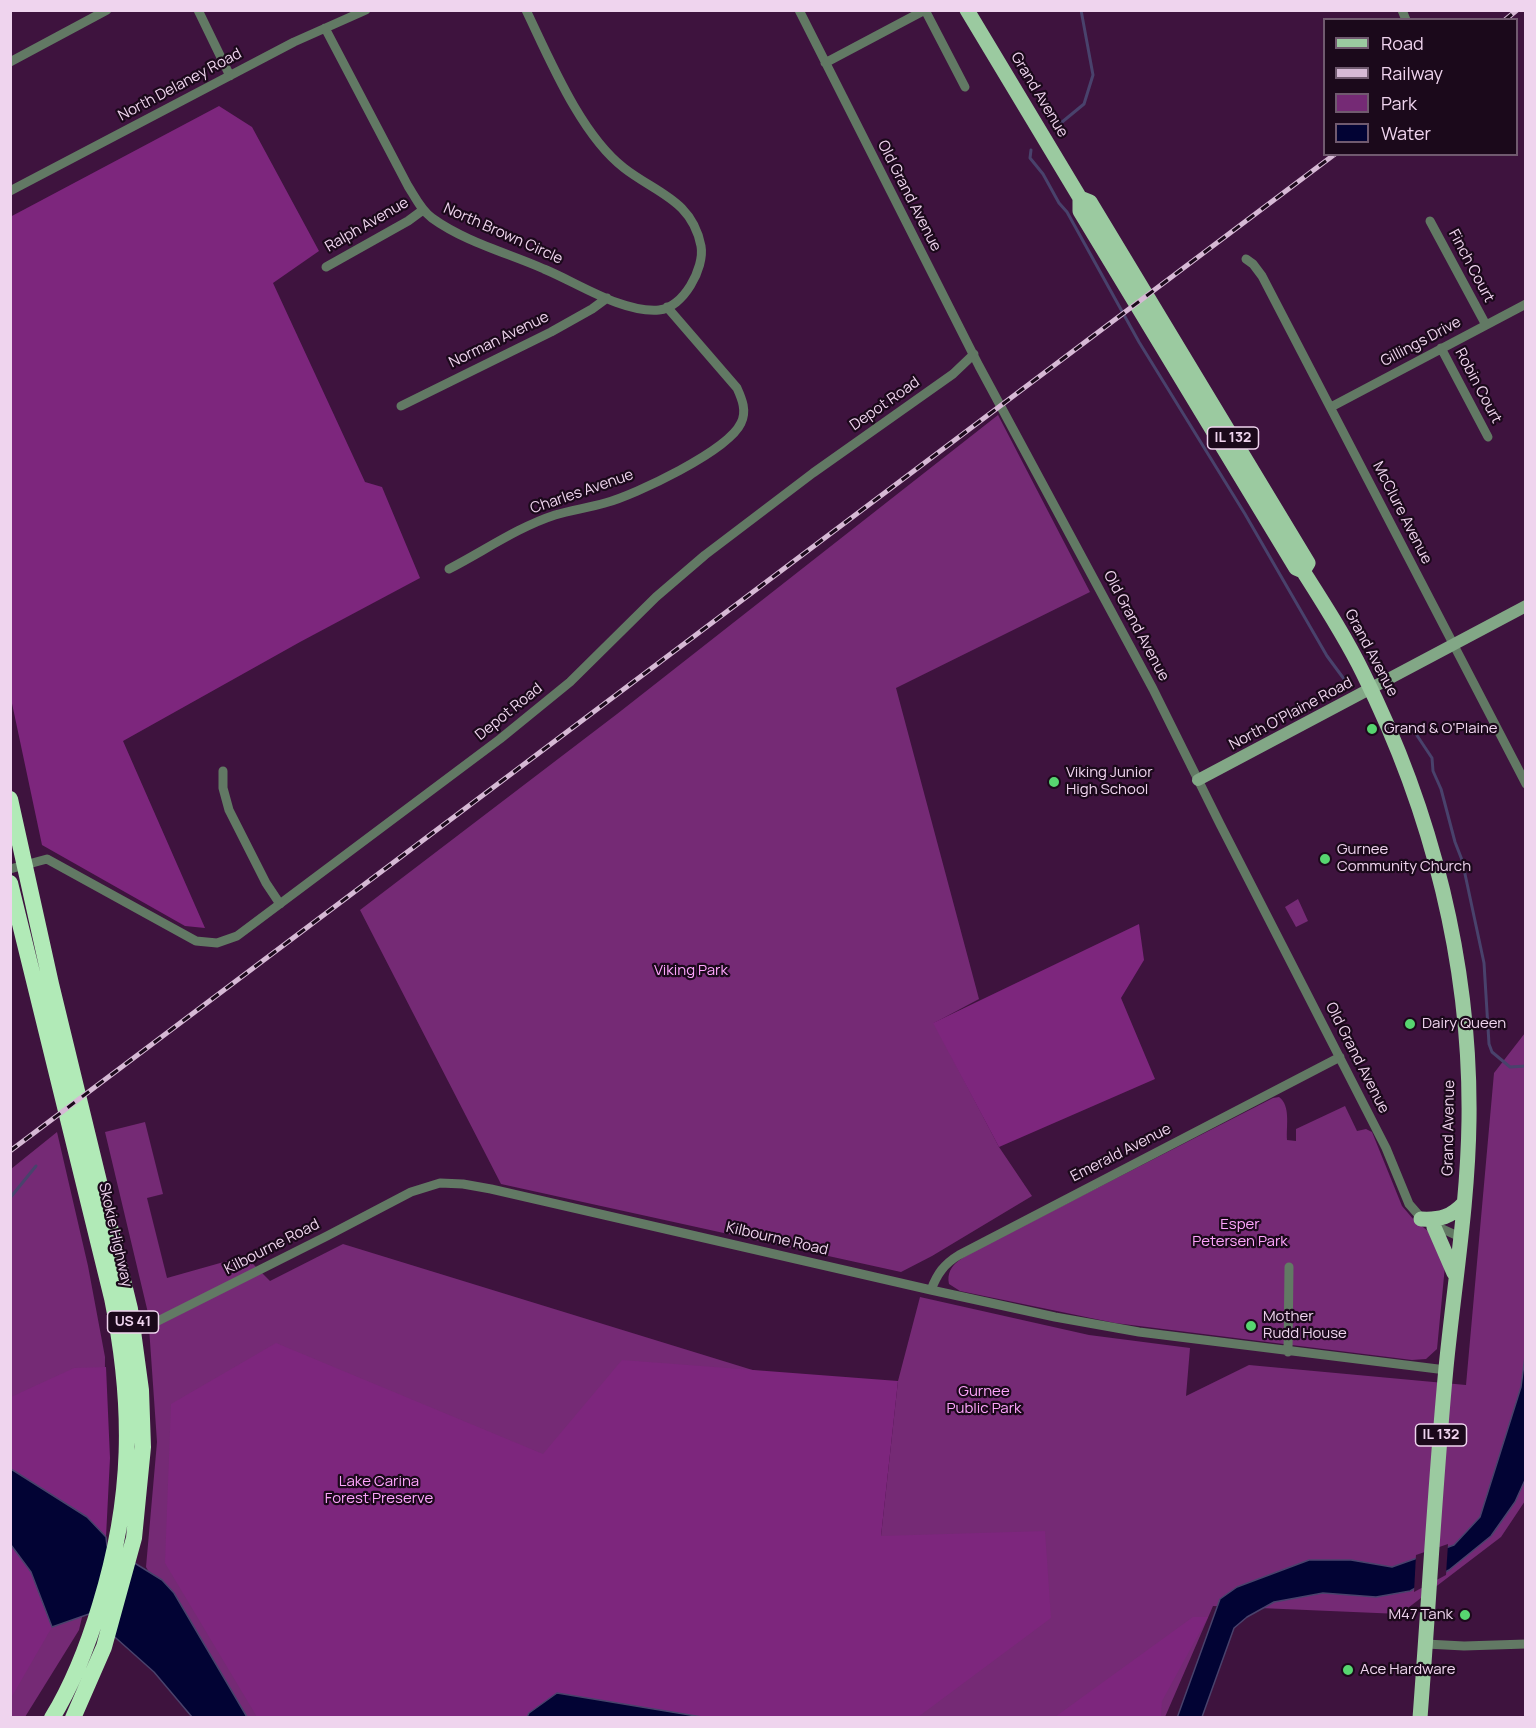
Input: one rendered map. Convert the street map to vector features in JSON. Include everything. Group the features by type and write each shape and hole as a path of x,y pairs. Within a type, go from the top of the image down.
{"highway":[{"name":"Skokie Highway","path":"10,799 18,867 51,984 127,1336 125,1387 128,1454 127,1535 108,1580 91,1634 69,1689 52,1718"},
{"name":"Skokie Highway","path":"10,884 73,1135 127,1336"},
{"name":"US 41","path":"74,1718 104,1647 127,1535"}],"main road":[{"name":"Grand Avenue","path":"967,10 1080,198 1090,202 1308,563 1303,570 1352,652 1371,688 1396,746 1414,794 1442,887 1461,988 1469,1118 1464,1203 1446,1370 1420,1718"},
{"path":"1455,1279 1444,1246 1427,1223 1454,1213 1464,1203"}],"street":[{"path":"10,62 107,10"},
{"path":"198,10 230,76"},
{"name":"North Delaney Road","path":"10,191 230,76 366,10"},
{"path":"526,10 594,139 623,168 674,200 690,218 702,254 701,264 685,292 667,307"},
{"name":"Old Grand Avenue","path":"799,10 974,354 1153,689 1386,1148 1408,1204 1427,1223"},
{"path":"825,63 925,10 965,87"},
{"name":"North Brown Circle","path":"325,28 408,186 423,210 433,219 465,236 608,298 645,309 661,310 667,307"},
{"name":"Ralph Avenue","path":"326,267 408,221 423,210"},
{"name":"Finch Court","path":"1430,221 1486,325"},
{"name":"McClure Avenue","path":"1246,259 1262,276 1526,784"},
{"name":"Norman Avenue","path":"401,406 550,332 608,298"},
{"name":"Gillings Drive","path":"1331,407 1526,304"},
{"name":"Charles Avenue","path":"449,569 520,530 555,515 605,503 633,493 701,458 731,438 744,414 742,397 737,388 667,307"},
{"name":"Robin Court","path":"1441,348 1488,437"},
{"name":"Depot Road","path":"18,867 47,859 196,941 217,943 237,936 546,702 570,682 656,597 705,555 813,473 953,374 974,354"},
{"name":"North O'Plaine Road","path":"1198,780 1526,606"},
{"path":"223,771 223,788 229,810 266,883 280,904"},
{"name":"Emerald Avenue","path":"931,1290 935,1279 948,1261 1340,1058"},
{"name":"Kilbourne Road","path":"127,1336 411,1191 440,1183 491,1189 931,1290 1139,1332 1446,1370"},
{"path":"1427,1223 1460,1237"},
{"path":"1288,1352 1289,1267"},
{"path":"1426,1644 1464,1646 1526,1644"}],"green space":[{"path":"219,106 252,127 319,251 273,283 365,482 382,487 420,578 123,741 205,928 185,926 42,845 10,694 10,217"},
{"name":"Viking Park","path":"998,415 1090,592 896,688 979,999 934,1023 999,1147 1032,1196 901,1272 501,1184 360,910 617,714"},
{"path":"1298,899 1308,921 1296,927 1285,907"},
{"path":"1139,924 1144,960 1121,998 1155,1079 999,1147 933,1023"},
{"name":"Lake Carina Forest Preserve","path":"1525,1033 1525,1501 1501,1537 1400,1614 1213,1606 1165,1717 231,1717 146,1567 157,1442 148,1313 105,1132 145,1122 163,1194 147,1198 167,1278 245,1256 270,1281 343,1244 889,1412 876,1549 903,1536 881,1536 898,1381 920,1297 1089,1335 1190,1348 1186,1396 1249,1365 1466,1385 1494,1073"},
{"name":"Esper Petersen Park","path":"1279,1097 1287,1111 1287,1140 1296,1141 1296,1129 1345,1106 1357,1131 1366,1129 1372,1132 1402,1206 1428,1231 1445,1266 1437,1349 1426,1359 1412,1360 1115,1323 960,1291 949,1284 950,1271 953,1266 980,1248 1273,1098"},
{"path":"57,1132 88,1266 105,1357 104,1524 79,1630 25,1717 11,1718 11,1169"},
{"path":"276,1343 543,1454 622,1360 898,1381 881,1536 1045,1531 1051,1618 918,1717 257,1717 165,1563 171,1404"},
{"path":"106,1367 110,1458 106,1537 87,1517 11,1469 11,1397 74,1368"},
{"path":"11,1545 31,1572 52,1627 11,1698"},
{"path":"1193,1617 1208,1617 1162,1701 1161,1717 1055,1717"}],"water":[{"path":"1525,1356 1525,1480 1515,1502 1491,1536 1449,1570 1410,1591 1376,1597 1323,1593 1274,1602 1247,1617 1234,1628 1202,1717 1177,1718 1220,1599 1237,1587 1309,1560 1351,1560 1392,1567 1454,1545 1480,1517 1521,1387"},
{"path":"11,1469 87,1517 106,1537 107,1546 162,1580 174,1593 247,1717 192,1717 154,1672 89,1614 52,1627 31,1572 11,1545"},
{"path":"557,1693 702,1717 527,1717 529,1713"}],"pier":[{"path":"1448,1544 1446,1575 1414,1592 1416,1555"}],"waterway":[{"path":"1056,127 1084,104 1093,75 1081,10"},
{"path":"1031,150 1030,158 1067,212 1139,342 1245,514 1327,656 1344,679"},
{"path":"1412,728 1432,758 1433,771 1441,789 1462,860 1484,963 1489,1044 1492,1052 1510,1067 1526,1066"},
{"path":"10,1198 36,1166"}],"railway":[{"path":"1507,18 1517,10"},
{"path":"10,1151 1332,156"}],"place":[{"name":"Grand & O'Plaine","path":"1372,729"},
{"name":"Viking Junior High School","path":"1054,782"},
{"name":"Gurnee Community Church","path":"1325,859"},
{"name":"Dairy Queen","path":"1410,1024"},
{"name":"Mother Rudd House","path":"1251,1326"},
{"name":"M47 Tank","path":"1465,1615"},
{"name":"Ace Hardware","path":"1348,1670"}],"park label":[{"name":"Gurnee Public Park","path":"984,1400"}]}
